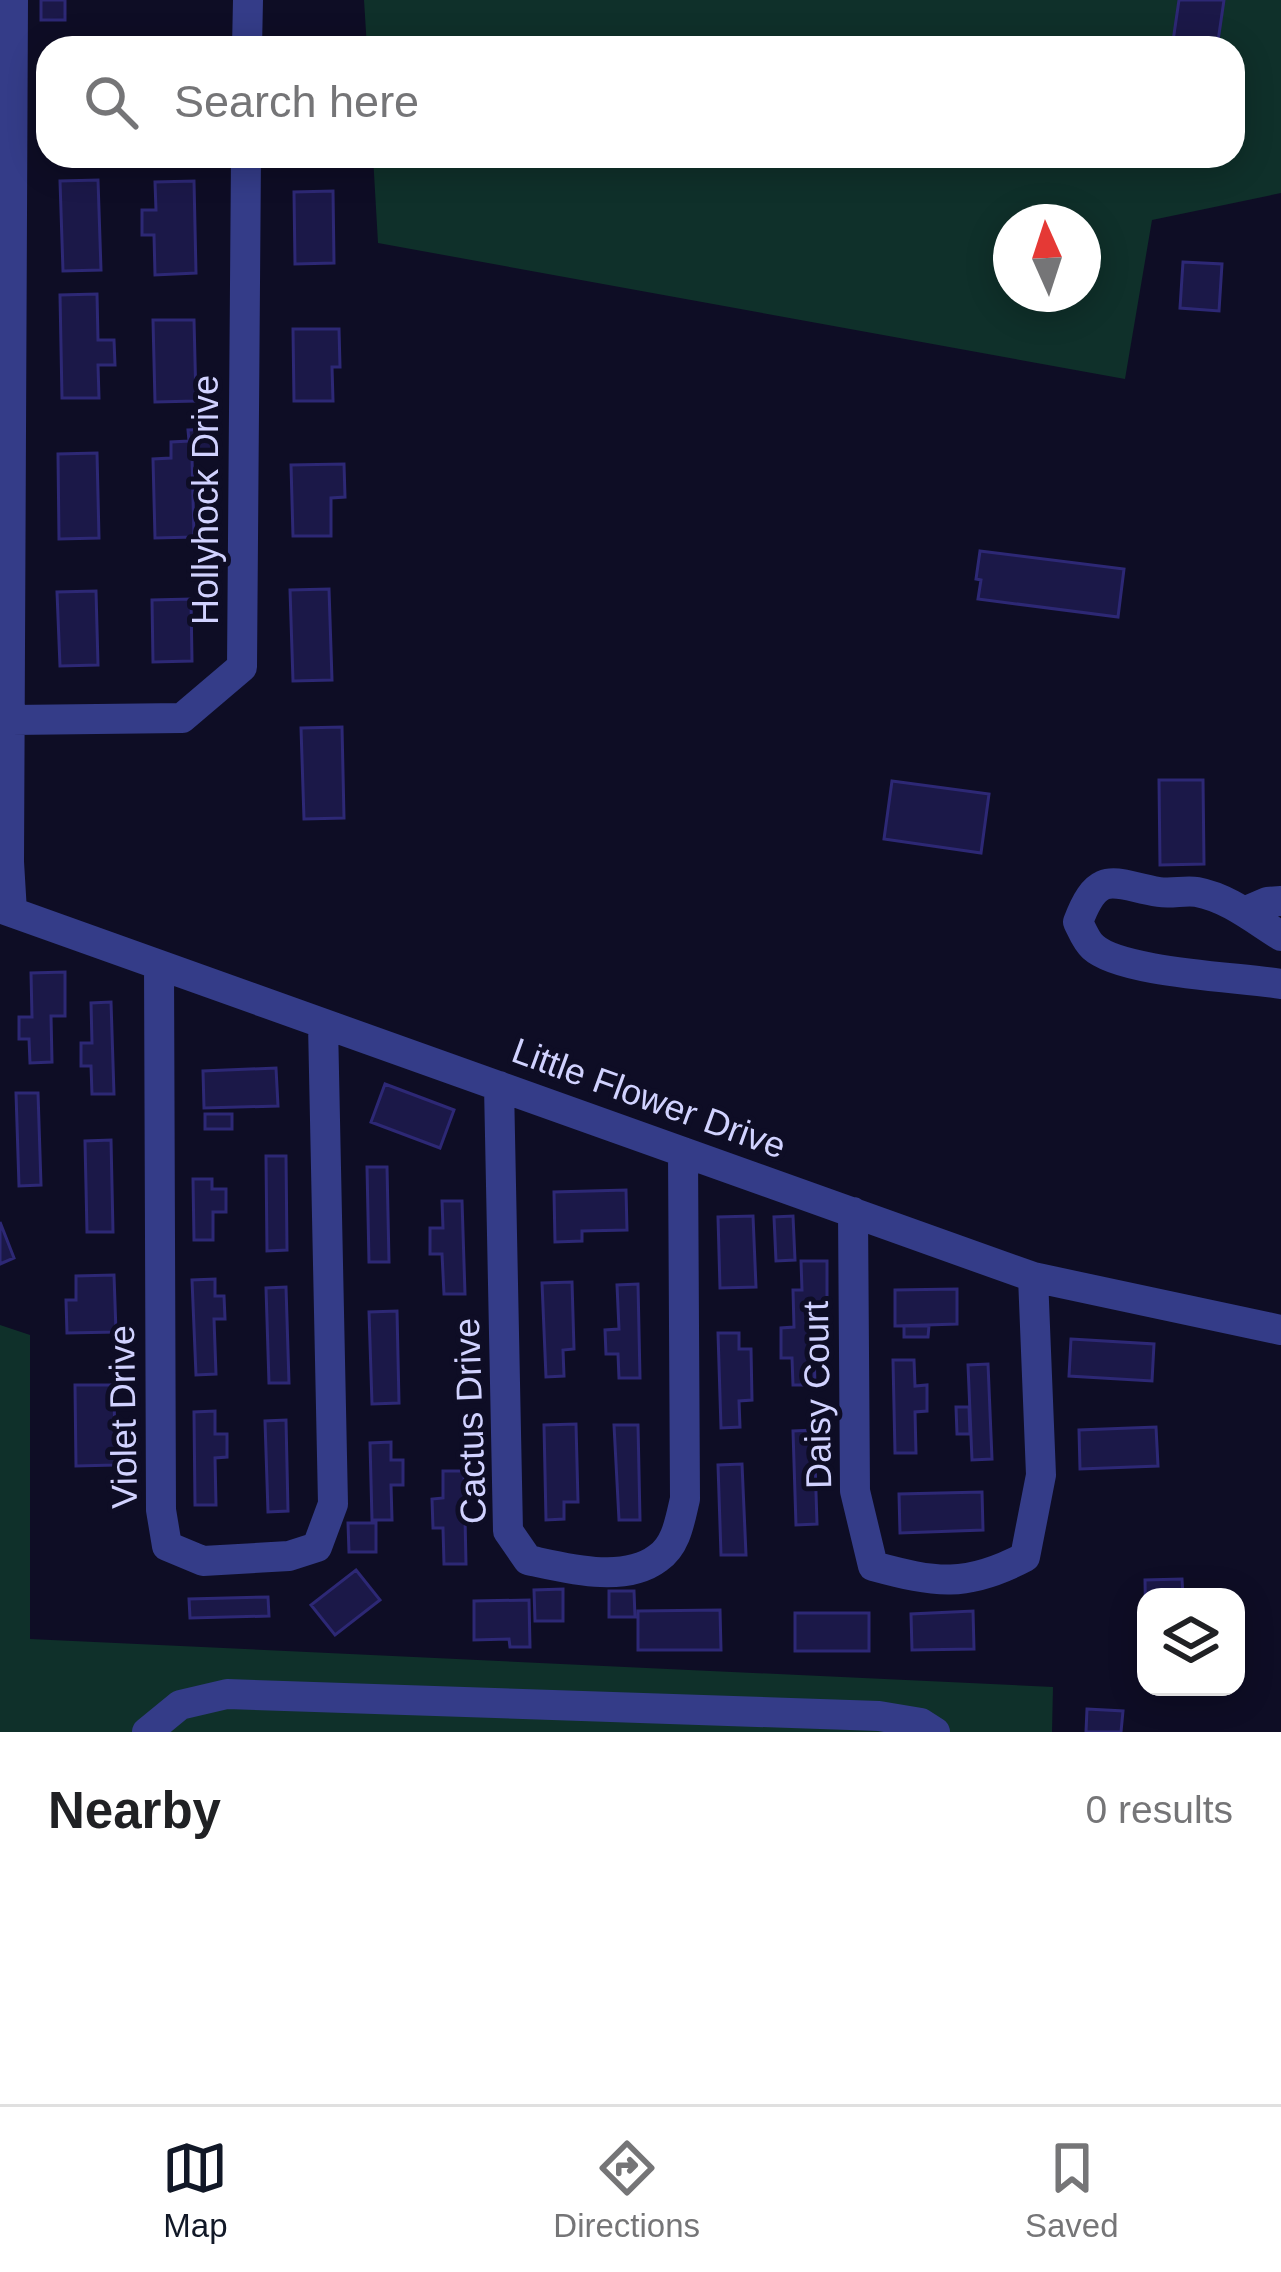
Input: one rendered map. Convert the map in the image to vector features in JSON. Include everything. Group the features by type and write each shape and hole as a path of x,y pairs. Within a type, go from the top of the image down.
{"lane":[{"path":"6,910 12,720 13,0"},
{"path":"248,0 248,36"},
{"name":"Hollyhock Drive","path":"12,720 182,718 242,668 247,168"},
{"path":"1281,936 1246,911 1197,892 1160,892 1129,882 1104,884 1086,901 1078,922 1090,945 1107,956 1164,969 1281,984"},
{"path":"1246,911 1281,901"},
{"name":"Little Flower Drive","path":"6,910 1033,1277 1281,1330"},
{"name":"Violet Drive","path":"159,965 160,1510 167,1546 203,1561 289,1556 317,1546 333,1504 323,1024"},
{"name":"Cactus Drive","path":"499,1086 508,1531 528,1560 572,1570 626,1571 659,1558 677,1533 685,1499 683,1152"},
{"name":"Daisy Court","path":"853,1213 855,1491 873,1567 926,1580 985,1577 1025,1557 1041,1475 1033,1277"},
{"path":"147,1732 179,1705 227,1694 879,1715 921,1723 935,1732"}],"green space":[{"path":"364,0 1281,0 1281,193 1152,220 1125,379 378,243 374,168 1245,168 1245,36 366,36"},
{"path":"0,1325 30,1335 30,1639 1053,1687 1052,1732 0,1732"}],"building":[{"path":"41,0 65,0 65,20 41,20"},
{"path":"1179,0 1224,0 1219,36 1174,36"},
{"path":"98,180 101,270 63,271 60,181"},
{"path":"194,181 196,273 155,275 154,235 142,235 142,210 156,210 155,182"},
{"path":"333,191 334,263 295,264 294,192"},
{"path":"1183,262 1222,264 1219,311 1180,308"},
{"path":"97,294 98,340 114,340 115,365 98,365 99,398 62,398 60,295"},
{"path":"153,320 194,320 196,401 155,402"},
{"path":"293,329 339,329 340,367 332,367 333,401 294,401"},
{"path":"216,429 217,458 192,458 194,537 155,538 153,459 171,458 171,442 189,441 188,430"},
{"path":"97,453 99,538 59,539 58,454"},
{"path":"344,464 345,497 331,498 331,536 293,536 291,465"},
{"path":"980,551 1124,569 1118,617 978,599"},
{"path":"329,589 332,680 293,681 290,590"},
{"path":"96,591 98,665 60,666 57,592"},
{"path":"191,599 192,661 153,662 152,600"},
{"path":"342,727 344,818 304,819 301,728"},
{"path":"1159,780 1203,780 1204,864 1160,865"},
{"path":"892,781 989,794 981,853 884,839"},
{"path":"65,972 65,1016 51,1016 52,1062 30,1063 29,1039 19,1039 19,1017 32,1017 31,973"},
{"path":"111,1002 114,1094 92,1094 91,1066 81,1066 81,1043 92,1043 91,1003"},
{"path":"276,1068 278,1106 204,1108 203,1071"},
{"path":"385,1084 454,1110 440,1148 371,1122"},
{"path":"16,1093 38,1093 41,1185 19,1186"},
{"path":"205,1114 232,1114 232,1129 205,1129"},
{"path":"111,1140 113,1232 87,1232 85,1141"},
{"path":"266,1156 286,1156 287,1250 267,1251"},
{"path":"367,1167 387,1167 389,1262 369,1262"},
{"path":"193,1179 212,1179 212,1189 226,1189 226,1212 213,1212 213,1240 194,1240"},
{"path":"626,1190 627,1230 582,1231 582,1241 555,1242 554,1192"},
{"path":"442,1201 462,1201 465,1294 444,1294 442,1254 430,1254 430,1228 443,1228"},
{"path":"753,1216 756,1287 720,1288 718,1217"},
{"path":"793,1216 795,1260 776,1261 774,1217"},
{"path":"0,1222 14,1258 0,1264"},
{"path":"801,1261 827,1261 827,1314 813,1314 815,1385 793,1385 792,1358 781,1358 781,1328 794,1327 793,1290 802,1290"},
{"path":"114,1275 116,1332 67,1333 66,1300 76,1300 76,1276"},
{"path":"215,1279 215,1296 224,1296 225,1319 214,1319 216,1374 196,1375 192,1280"},
{"path":"572,1282 574,1349 563,1350 564,1376 546,1377 542,1283"},
{"path":"638,1284 640,1378 619,1378 618,1354 606,1354 605,1330 619,1329 617,1285"},
{"path":"286,1287 289,1383 269,1383 266,1288"},
{"path":"957,1289 957,1324 895,1326 895,1290"},
{"path":"397,1311 399,1403 372,1404 369,1312"},
{"path":"904,1326 929,1326 928,1337 904,1337"},
{"path":"718,1333 739,1333 739,1349 751,1349 752,1400 739,1401 740,1427 721,1428"},
{"path":"1071,1339 1154,1344 1152,1381 1069,1376"},
{"path":"893,1360 914,1360 915,1386 927,1385 927,1411 915,1412 916,1453 895,1453"},
{"path":"988,1364 992,1459 972,1460 968,1365"},
{"path":"75,1385 114,1385 115,1465 76,1466"},
{"path":"956,1407 969,1407 970,1434 957,1434"},
{"path":"215,1411 215,1434 227,1434 227,1457 215,1458 216,1505 195,1505 194,1412"},
{"path":"286,1420 288,1511 268,1512 265,1421"},
{"path":"576,1424 578,1502 564,1502 564,1519 546,1520 544,1425"},
{"path":"614,1425 638,1425 640,1520 619,1520"},
{"path":"1156,1427 1158,1466 1080,1469 1079,1430"},
{"path":"814,1430 817,1524 796,1525 793,1431"},
{"path":"391,1442 391,1460 403,1460 403,1485 391,1485 392,1520 372,1520 370,1443"},
{"path":"742,1464 746,1555 721,1555 718,1465"},
{"path":"443,1471 464,1471 466,1564 444,1564 443,1528 433,1528 432,1499 443,1498"},
{"path":"982,1492 983,1530 900,1533 899,1494"},
{"path":"348,1523 376,1523 376,1552 349,1552"},
{"path":"356,1570 380,1600 335,1635 311,1605"},
{"path":"1182,1579 1182,1588 1145,1588 1145,1580"},
{"path":"563,1589 563,1621 535,1621 534,1590"},
{"path":"609,1591 634,1591 635,1617 609,1617"},
{"path":"268,1597 269,1616 190,1618 189,1599"},
{"path":"529,1600 530,1647 510,1647 509,1639 474,1640 474,1601"},
{"path":"720,1610 721,1650 638,1650 638,1611"},
{"path":"973,1611 974,1649 912,1650 911,1614"},
{"path":"795,1613 869,1613 869,1651 795,1651"},
{"path":"1087,1709 1123,1711 1121,1732 1086,1732"}]}
